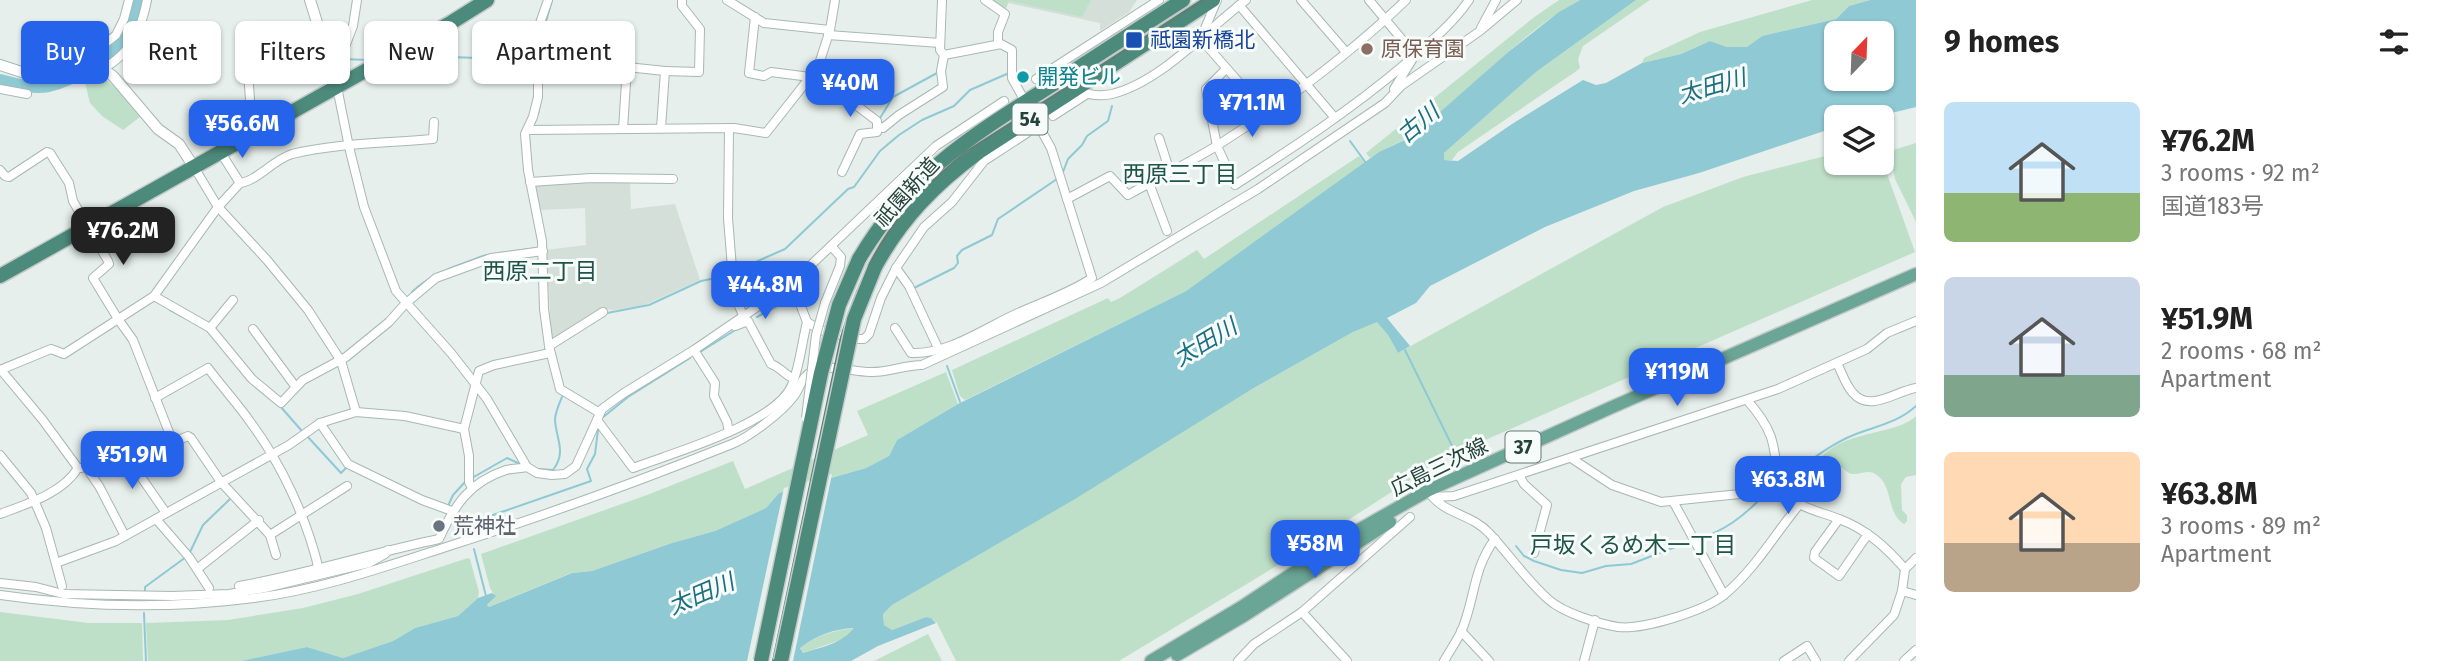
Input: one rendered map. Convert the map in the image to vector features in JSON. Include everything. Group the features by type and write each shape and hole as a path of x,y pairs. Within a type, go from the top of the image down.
{"highway":[{"path":"2,270 220,153 487,0"},
{"name":"祇園新道","path":"761,661 839,305 859,259 889,212 926,173 973,135 1183,0"},
{"name":"祇園新道","path":"781,661 854,319 875,267 899,227 947,175 1034,116 1081,92 1215,0"},
{"name":"祇園新道","path":"755,661 792,485 802,465"}],"main road":[{"name":"広島三次線","path":"1151,661 1240,608 1355,532 1431,493 1610,408 1916,275"},
{"name":"広島三次線","path":"1167,661 1245,615 1431,493 1916,283"}],"street":[{"path":"109,41 116,35 124,19 129,0"},
{"path":"109,63 131,46 139,30 147,0"},
{"path":"310,0 316,21"},
{"path":"350,33 357,0"},
{"path":"541,21 548,0"},
{"path":"635,68 699,72 700,29 682,6 682,0"},
{"path":"727,0 764,23 940,43"},
{"path":"528,130 729,128 766,133 812,75 829,32 835,0"},
{"path":"878,126 883,128 943,87 941,71 944,55 940,50 942,0"},
{"path":"985,0 1005,14 998,32 998,44"},
{"path":"1036,79 1159,0"},
{"path":"1201,37 1215,0"},
{"path":"1301,0 1346,52"},
{"path":"1369,0 1415,55"},
{"path":"1067,199 1110,176 1128,195 1217,146 1307,84 1406,0"},
{"path":"1226,69 1206,89 1217,146 1235,185 1335,118 1415,55 1445,29 1469,0"},
{"path":"1480,31 1496,0"},
{"path":"0,595 84,604 211,603 256,598 382,568 619,489 743,439 789,401 800,382 813,371 846,367 868,373 905,365 922,365 1101,283 1217,215 1385,103 1401,86 1480,31 1517,0"},
{"path":"1053,116 1081,92 1114,94 1155,73 1242,3 1335,118"},
{"path":"755,17 750,74 764,75 771,72 812,75 877,121 877,132 860,134 842,172"},
{"path":"1201,37 1265,113"},
{"path":"895,328 911,353 921,354 968,339 1092,278 1051,148 1012,78 1012,50 1005,44 998,44 944,55"},
{"path":"1385,103 1415,55"},
{"path":"1066,76 1070,58"},
{"path":"0,65 21,72"},
{"path":"661,128 665,71"},
{"path":"109,75 148,118 179,144 218,207 308,310 341,361 356,412"},
{"path":"249,84 255,133"},
{"path":"336,84 364,207 396,291 477,386 527,467 537,473 565,474 576,466 598,416 624,393 694,350 792,283 936,146 1004,101"},
{"path":"538,84 538,97 525,134 542,251 544,309 550,350 560,389 598,416 633,468 729,432 782,400 794,379 807,321"},
{"path":"623,129 626,84"},
{"path":"0,89 27,94"},
{"path":"125,536 99,486 0,370 51,349 64,354 154,296 218,207 240,183 248,182 270,165 289,155 349,146 433,139 434,122"},
{"path":"729,128 728,218 732,268 726,277 743,315"},
{"path":"952,134 963,132 973,135"},
{"path":"792,283 807,321 820,330 864,339 869,334 881,298 896,268 924,227 952,202 984,161 1027,133"},
{"path":"1159,138 1170,172"},
{"path":"0,170 9,177 49,152 69,183 73,201 109,264 93,278 133,340 172,440 174,442 188,436 191,438 221,482 259,520 270,535 276,555"},
{"path":"220,153 240,183"},
{"path":"947,175 963,188"},
{"path":"530,182 591,178 673,179"},
{"path":"1149,183 1167,231"},
{"path":"807,442 809,376 816,335 840,266 841,257 831,247"},
{"path":"154,296 210,328 252,379 281,403 303,380 341,361 389,322 405,303 436,278 491,258 542,251"},
{"path":"896,268 909,286 938,348"},
{"path":"210,328 233,300"},
{"path":"472,488 469,482 469,456 464,429 479,371 550,350 603,312"},
{"path":"729,326 731,328 748,321 771,364 794,379"},
{"path":"1431,493 1454,496 1747,400 1867,349 1887,333 1916,321"},
{"path":"254,329 295,386"},
{"path":"694,350 715,383 714,396 729,432"},
{"path":"1837,363 1853,394 1866,401 1876,402 1916,388"},
{"path":"155,398 208,368 249,420 271,455 288,486 315,553 319,570"},
{"path":"1747,400 1763,418 1772,436 1779,490 1798,506 1839,519 1884,544 1905,569"},
{"path":"55,563 125,536 271,455 320,423 356,412 405,416 464,429"},
{"path":"320,423 348,464 422,500 452,511"},
{"path":"0,514 34,501 70,481 82,468 123,451 140,440"},
{"path":"123,451 166,513"},
{"path":"0,455 31,493 46,528 62,586"},
{"path":"1571,458 1612,485 1661,502 1674,503 1779,490"},
{"path":"239,586 319,570 388,550 439,539 452,511 472,488 499,472 527,467"},
{"path":"1520,475 1524,484 1547,505 1534,553"},
{"path":"270,535 347,486"},
{"path":"1431,493 1440,505 1482,525 1549,600 1565,611 1620,627 1684,617 1724,594 1761,559 1769,543 1798,506"},
{"path":"1674,503 1724,594"},
{"path":"1238,661 1254,643 1302,611 1410,517"},
{"path":"156,519 209,588"},
{"path":"1839,519 1815,552 1814,558 1839,576 1868,534"},
{"path":"197,569 259,520"},
{"path":"1343,574 1343,568 1376,538 1376,530"},
{"path":"1444,661 1461,631 1479,569 1486,551 1495,539"},
{"path":"36,587 63,594 82,595 229,594 265,589 369,563 388,550"},
{"path":"1854,659 1894,615 1902,591 1905,569 1916,558"},
{"path":"0,585 62,586 78,590 82,595"},
{"path":"1902,591 1916,596"},
{"path":"1302,611 1347,661"},
{"path":"1584,661 1595,620"},
{"path":"1461,631 1489,661"},
{"path":"1784,661 1807,646 1816,661"},
{"path":"1905,661 1916,650"}],"shaded area":[{"path":"991,0 1137,0 1129,12 1100,31 1100,23 1008,3 1005,11"},
{"path":"580,181 630,182 631,209 675,204 700,280 642,306 605,309 552,342 546,250 586,245 585,208 541,210 535,185"}],"green space":[{"path":"991,0 1091,0 1082,17 1009,1 1005,11"},
{"path":"1559,0 1580,0 1538,27 1426,126 1370,158 1366,153"},
{"path":"1636,0 1650,0 1583,46 1578,59 1580,68 1458,152 1452,160 1443,160 1444,153 1536,72"},
{"path":"1812,0 1870,0 1849,6 1836,19 1762,36 1747,47 1727,47 1710,41 1681,54 1642,63 1644,58 1700,32"},
{"path":"109,82 140,117 123,130 102,116 90,103 85,84"},
{"path":"1916,143 1916,222 1895,179 1894,150"},
{"path":"1359,156 1365,163 1186,291 965,400 960,396 952,370 1108,298 1111,302 1120,298 1197,250 1204,259"},
{"path":"1824,156 1824,175 1887,175 1915,252 1435,464 1283,562 1119,661 956,661 937,623 931,618 926,617 892,630 884,625 883,614 892,605 1252,389 1353,332 1377,321 1398,353 1663,207 1743,177"},
{"path":"946,372 958,404 897,440 889,456 866,468 779,493 766,508 715,531 592,571 571,573 487,606 495,596 490,588 481,554 647,495 733,461 745,489 868,435 857,411"},
{"path":"1916,416 1916,475 1906,477 1901,484 1902,510 1907,515 1904,524 1895,514 1886,487 1878,476 1868,472 1852,474 1839,466 1824,468 1817,463 1827,452 1840,444 1906,423"},
{"path":"468,558 479,592 478,598 458,616 415,628 393,641 343,658 307,647 241,661 148,661 146,623 228,620 303,608 358,594"},
{"path":"0,612 89,623 142,623 143,661 0,661"},
{"path":"855,628 846,638 803,653 800,647 826,634"},
{"path":"928,634 942,661 874,661"}],"water":[{"name":"太田川","path":"1580,0 1636,0 1536,72 1444,153 1444,160 1458,161 1583,80 1596,85 1606,83 1642,63 1681,54 1710,41 1727,47 1747,47 1762,36 1824,22 1824,91 1894,91 1894,21 1827,21 1836,19 1849,6 1870,0 1916,0 1916,107 1894,112 1894,105 1824,105 1824,131 1699,173 1634,191 1545,227 1430,286 1416,303 1387,318 1410,346 1398,353 1377,322 1353,332 1252,389 1075,499 892,605 883,614 884,625 892,630 926,617 936,623 878,646 851,661 241,661 307,647 343,658 393,641 415,628 458,616 478,598 492,593 496,596 487,605 489,607 572,573 592,571 715,531 766,508 779,493 866,468 889,456 897,440 958,404 1186,291 1379,152 1413,136 1507,53 1559,12","holes":["854,628 831,644 803,653 800,648 826,633"]}],"pier":[{"path":"832,474 793,661 747,661 784,488"}],"waterway":[{"path":"0,80 43,87 90,68 118,48 127,37 139,0"},
{"path":"546,21 552,0"},
{"path":"458,57 472,58"},
{"path":"350,59 364,60"},
{"path":"880,118 893,97 937,73"},
{"path":"735,271 785,249 848,189 854,187 880,151 899,135 922,120 954,106 970,90 1009,73"},
{"path":"538,114 541,99"},
{"path":"1063,172 1068,159 1087,136 1108,121 1112,106"},
{"path":"1350,141 1366,163"},
{"path":"914,288 954,268 958,263 957,256 962,250 992,235 998,219 1057,179"},
{"path":"499,253 538,248"},
{"path":"412,292 438,274 486,255"},
{"path":"607,313 649,305 701,281 721,277"},
{"path":"757,317 788,300"},
{"path":"170,310 187,319"},
{"path":"700,352 737,329"},
{"path":"1405,350 1460,462"},
{"path":"602,418 628,397 690,358"},
{"path":"947,366 960,402"},
{"path":"538,469 553,470 557,463 560,445 555,420 562,397"},
{"path":"280,406 301,430"},
{"path":"1782,484 1826,449 1856,434 1895,420 1916,406"},
{"path":"469,527 467,524 591,481 587,469 595,454 598,430"},
{"path":"307,436 341,473 346,468"},
{"path":"472,478 507,458 520,464"},
{"path":"446,505 448,506 453,495 466,481"},
{"path":"1696,539 1733,522 1764,495"},
{"path":"190,552 203,525 230,499"},
{"path":"1516,546 1524,556 1534,561 1561,570 1582,573 1606,566 1631,564 1691,541"},
{"path":"474,549 486,596"},
{"path":"145,591 145,587 186,557"},
{"path":"144,613 146,661"}],"tram line":[{"path":"773,661 841,337 862,281 888,233 922,191 967,151 1204,0"}],"place":[{"name":"祗園新橋北","path":"1134,40"},
{"name":"原保育園","path":"1367,49"},
{"name":"開発ビル","path":"1023,77"},
{"name":"荒神社","path":"439,526"}],"district":[{"name":"西原三丁目","path":"1180,174"},
{"name":"西原二丁目","path":"540,271"},
{"name":"戸坂くるめ木一丁目","path":"1633,545"}],"water label":[{"name":"古川","path":"1418,123"}]}
